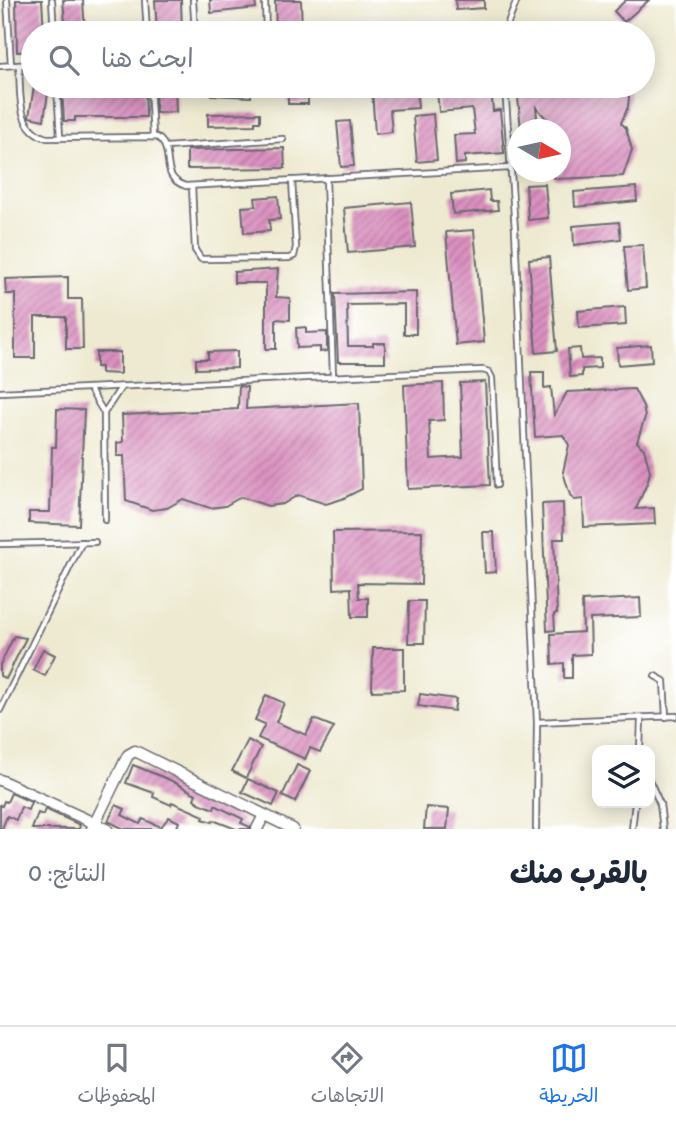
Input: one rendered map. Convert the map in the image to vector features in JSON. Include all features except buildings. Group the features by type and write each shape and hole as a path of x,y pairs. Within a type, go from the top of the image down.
{"street":[{"path":"93,826 128,755 135,751 293,829"},
{"path":"0,780 93,826 107,829"},
{"path":"257,829 264,815"}],"lane":[{"path":"7,0 11,65"},
{"path":"52,0 53,21"},
{"path":"145,0 146,21"},
{"path":"194,0 195,21"},
{"path":"265,0 266,21"},
{"path":"509,21 517,0"},
{"path":"0,66 19,65 21,91"},
{"path":"22,98 23,117 39,136 153,136 162,139 166,146 170,173 178,184 192,186 508,168"},
{"path":"58,98 60,138"},
{"path":"151,98 153,136"},
{"path":"506,98 508,135"},
{"path":"166,146 283,139"},
{"path":"326,178 333,376"},
{"path":"192,186 195,250 201,259 289,258 294,256 296,247 292,180"},
{"path":"511,182 537,722 536,829"},
{"path":"0,392 483,370 489,372 492,378 497,485"},
{"path":"104,413 122,386"},
{"path":"89,388 104,413 105,520"},
{"path":"0,710 82,542"},
{"path":"0,544 95,542"},
{"path":"655,676 664,681 666,717"},
{"path":"537,722 676,716"},
{"path":"640,718 640,745"},
{"path":"655,793 660,804 663,829"},
{"path":"632,829 634,808"}]}
